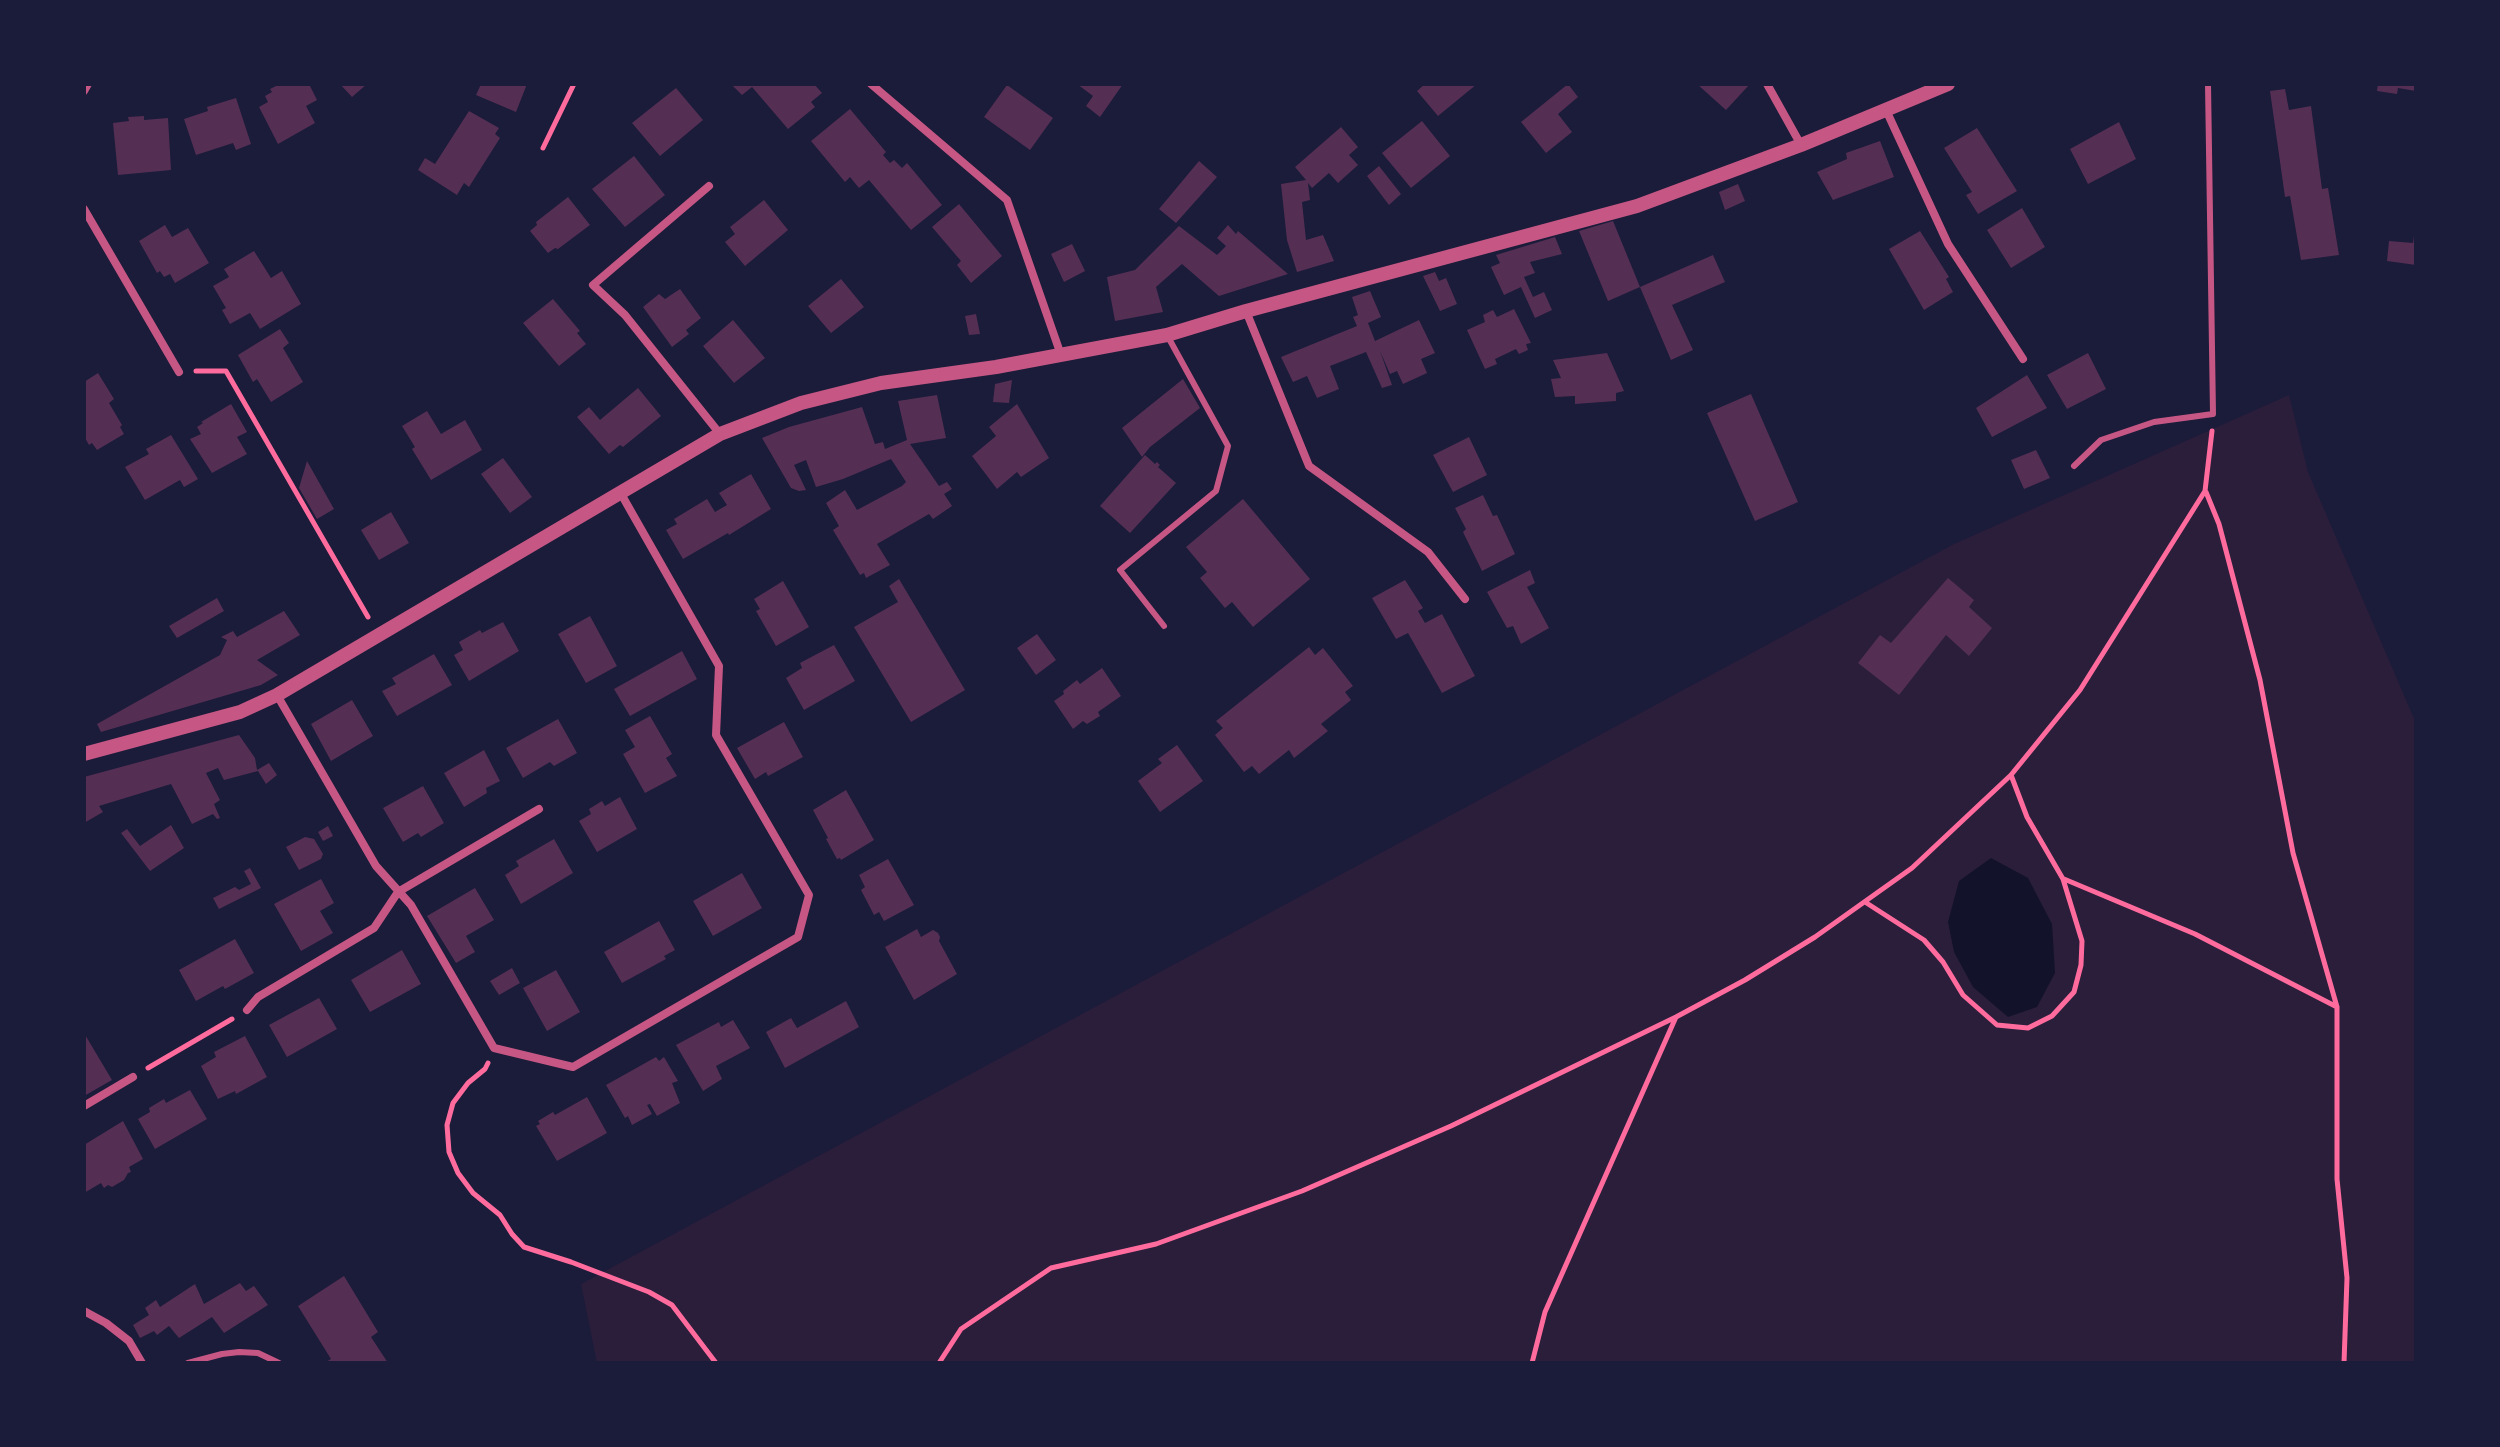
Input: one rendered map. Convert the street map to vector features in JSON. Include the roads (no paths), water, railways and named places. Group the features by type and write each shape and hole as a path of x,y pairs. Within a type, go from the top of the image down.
{"street":[{"path":"84,91 88,84"},
{"path":"871,84 1007,200 1061,356"},
{"path":"1767,84 1801,145"},
{"path":"84,754 240,712 277,695 720,434 801,403 881,383 1061,356 1167,335 1637,206 1801,145 1948,84"},
{"path":"1886,110 1948,244 2023,359"},
{"path":"709,186 593,285 625,315 720,434"},
{"path":"84,209 179,372"},
{"path":"1246,311 1309,466 1428,552 1465,599"},
{"path":"277,695 376,866 411,905 494,1048 573,1067 798,937 809,895 716,735 719,666 620,492"},
{"path":"247,1010 258,997 374,928 398,892 539,809"},
{"path":"84,1106 133,1077"},
{"path":"84,1311 129,1341 142,1363"}],"lane":[{"path":"2074,466 2101,440 2154,422 2213,414 2208,84"},
{"path":"1164,626 1120,570 1216,491 1228,446 1167,335"},
{"path":"188,1363 239,1352 258,1353 279,1363"}]}
